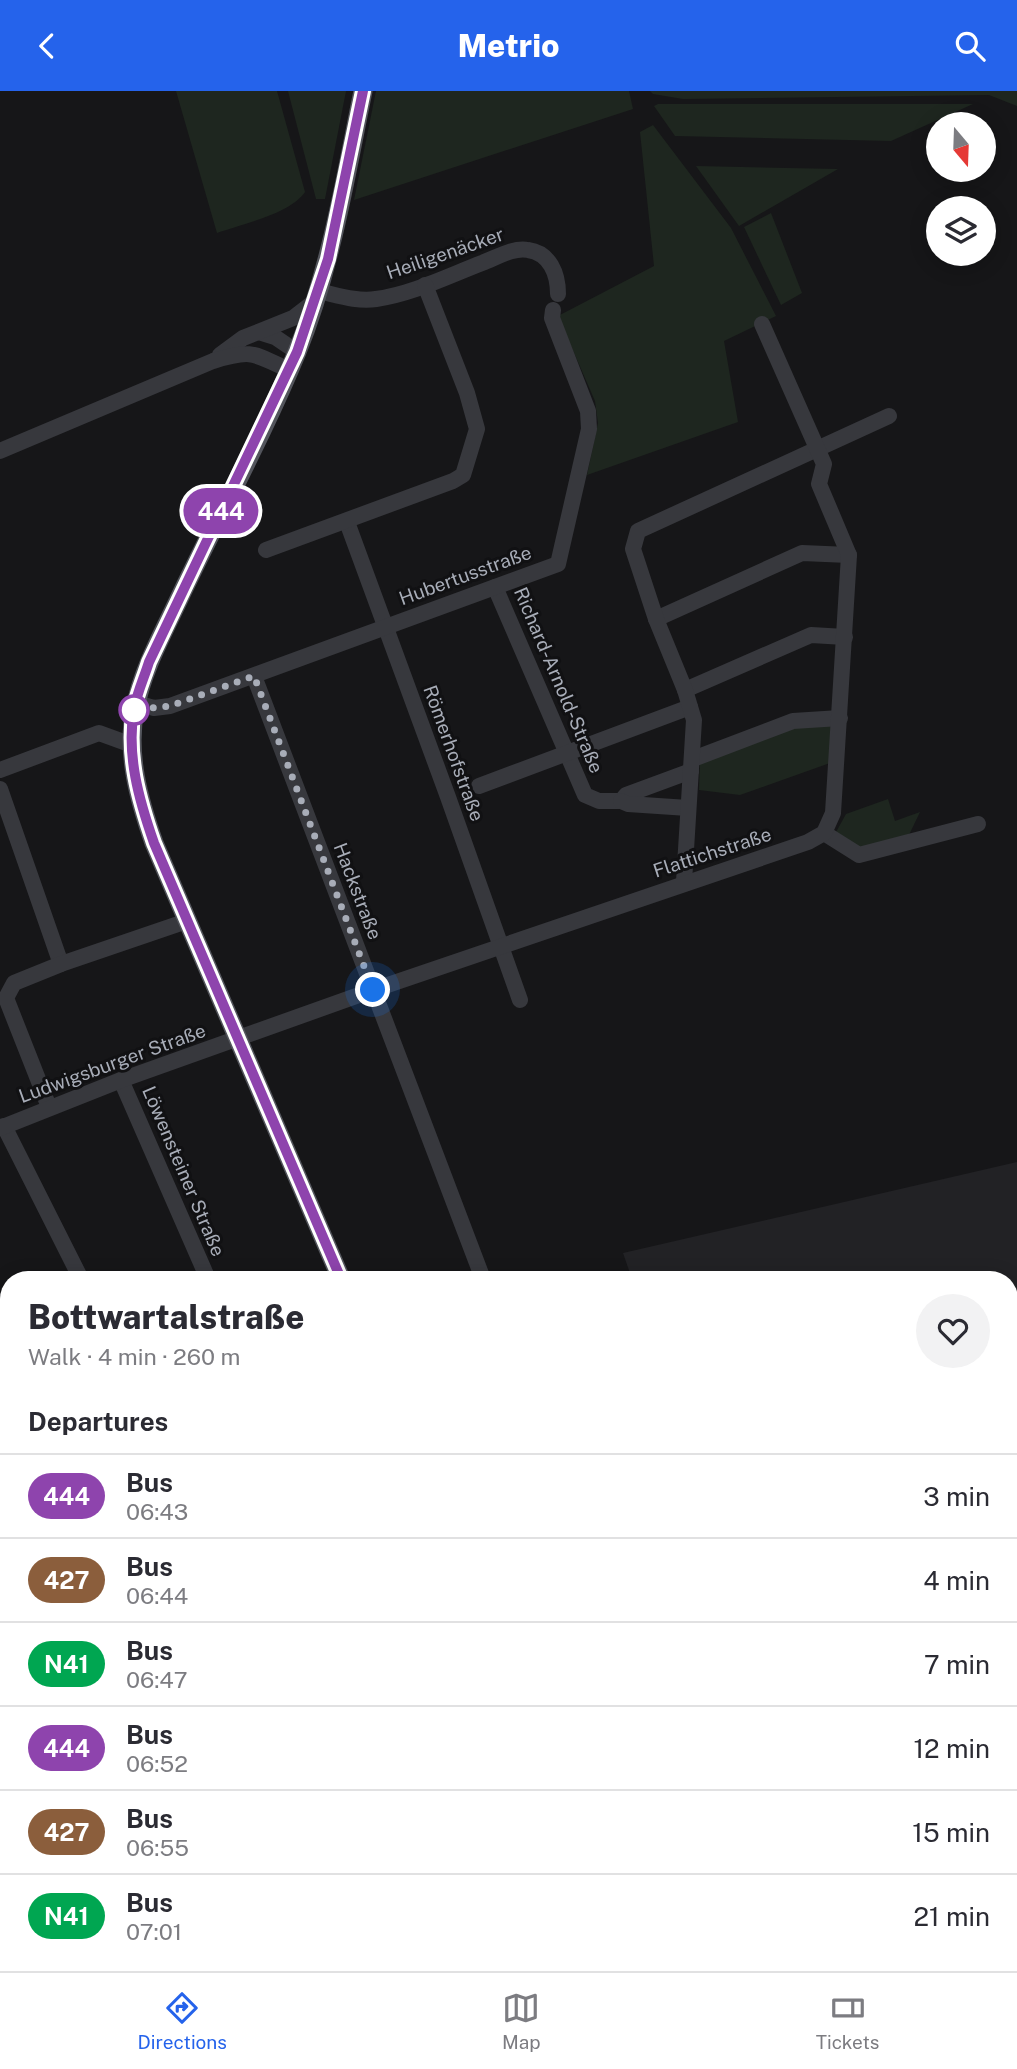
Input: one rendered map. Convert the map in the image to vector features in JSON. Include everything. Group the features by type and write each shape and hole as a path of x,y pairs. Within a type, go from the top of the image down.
{"main road":[{"path":"338,1271 187,922 141,807 132,745 136,703 149,662 293,361 317,296 334,234 363,91"}],"street":[{"name":"Heiligenäcker","path":"317,296 377,299 425,285 512,251 528,250 540,253 556,273 558,294 564,298 565,306 561,310 554,310"},
{"path":"266,551 463,475 477,429 467,393 425,285"},
{"path":"213,361 231,346 293,318 317,296"},
{"name":"Hubertusstraße","path":"136,703 154,708 170,706 558,564 589,429 588,411 552,318 554,310"},
{"path":"762,324 825,468 819,484 849,555 841,718 833,813 824,833 859,855 978,824"},
{"path":"259,332 275,337 293,361"},
{"path":"0,451 213,361 249,352 293,361"},
{"path":"684,882 694,720 633,549 638,531 889,416"},
{"name":"Römerhofstraße","path":"347,522 520,1000"},
{"path":"656,619 802,553 849,555"},
{"name":"Richard-Arnold-Straße","path":"495,587 585,795 599,801 688,808"},
{"path":"685,690 811,635 845,636"},
{"name":"Hackstraße","path":"254,676 480,1271"},
{"path":"479,786 690,707"},
{"path":"621,801 626,795 793,721 841,718"},
{"path":"0,771 99,733 132,745"},
{"path":"0,789 61,964"},
{"name":"Flattichstraße","path":"239,1038 684,882 808,842 824,833"},
{"path":"49,1107 6,998 14,983 61,964 187,922"},
{"name":"Ludwigsburger Straße","path":"2,1127 49,1107 239,1038"},
{"name":"Löwensteiner Straße","path":"121,1080 205,1271"},
{"path":"2,1127 77,1271"}],"shaded area":[{"path":"176,91 277,91 305,192 298,200 277,212 217,233"},
{"path":"288,91 346,91 325,199 316,199"},
{"path":"376,91 629,91 633,109 354,200"},
{"path":"650,91 1017,91 1017,106 989,95 683,99 653,94"},
{"path":"973,104 955,112 926,112 926,125 891,141 675,136 654,106"},
{"path":"653,125 731,228 776,316 724,341 738,422 587,475 598,423 595,401 558,316 654,266 640,132"},
{"path":"696,166 838,169 739,226"},
{"path":"771,213 802,293 781,305 744,227"},
{"path":"795,723 832,723 830,763 740,795 699,790 700,760"},
{"path":"888,799 895,821 920,812 907,839 856,849 835,834 846,814"},
{"path":"1017,1162 1017,1271 629,1271 623,1253"}],"bus line":[{"name":"444","path":"338,1271 154,843 141,807 132,745 134,710 149,662 297,352 328,259 363,91"}],"route":[{"path":"134,710 136,703 154,708 170,706 254,676 373,990"}]}
